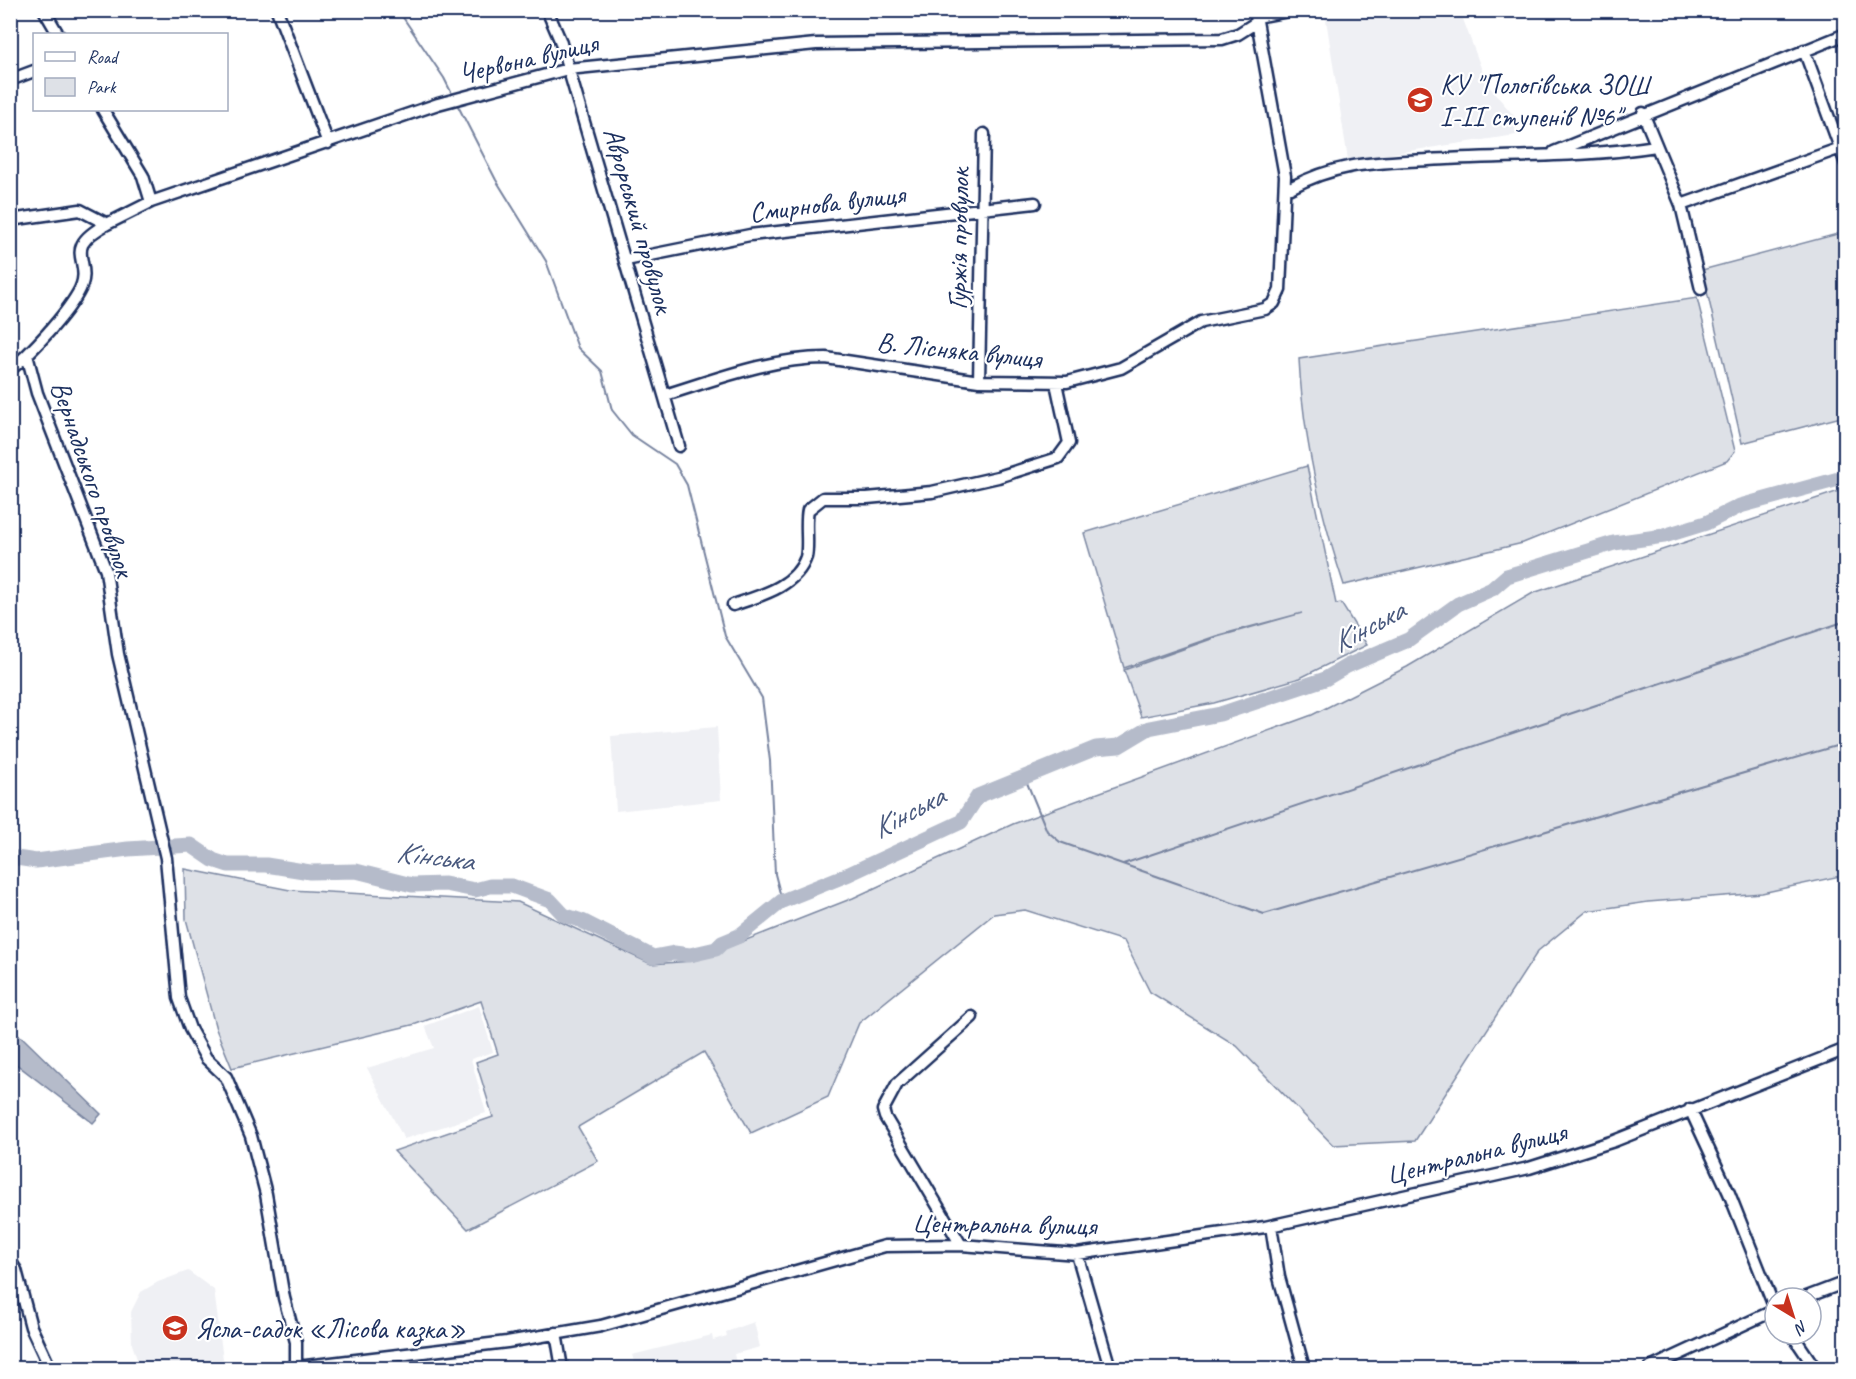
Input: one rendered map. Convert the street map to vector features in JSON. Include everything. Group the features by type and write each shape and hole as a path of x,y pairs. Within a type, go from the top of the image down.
{"street":[{"path":"44,10 57,33"},
{"path":"277,10 328,142"},
{"name":"Аврорський провулок","path":"547,10 568,69 626,260 679,446"},
{"name":"Червона вулиця","path":"107,224 152,202 438,104 568,69 816,44 1222,39 1238,34 1256,16 1293,10"},
{"path":"1256,16 1285,188 1323,172 1358,164 1548,154 1603,154 1656,146"},
{"path":"1548,154 1643,113 1845,34"},
{"path":"1804,50 1845,164"},
{"path":"10,80 33,71"},
{"path":"104,111 143,176 152,202"},
{"path":"1643,113 1681,205 1701,289"},
{"name":"Гуржія провулок","path":"979,381 984,134"},
{"path":"1681,205 1838,149"},
{"name":"В. Лісняка вулиця","path":"664,395 768,364 806,358 826,358 979,381 1056,383 1121,368 1201,322 1265,309 1274,303 1281,290 1285,188"},
{"name":"Смирнова вулиця","path":"626,260 750,235 1035,204"},
{"path":"10,220 80,210 107,224"},
{"name":"Вернадського провулок","path":"107,224 88,234 82,241 80,248 83,277 78,294 27,355 37,393 106,571 118,654 158,814 166,858 179,998 190,1029 206,1058 226,1077 251,1136 266,1194 284,1298 296,1342 293,1368"},
{"path":"10,370 27,355"},
{"path":"733,605 777,589 790,577 806,556 808,510 823,498 867,498 933,492 998,477 1058,458 1069,442 1056,383"},
{"path":"961,1245 883,1110 897,1084 972,1017"},
{"name":"Центральна вулиця","path":"293,1368 556,1334 601,1326 885,1246 961,1245 1077,1254 1271,1226 1529,1168 1614,1141 1845,1049"},
{"path":"1690,1109 1729,1193 1766,1286"},
{"path":"1271,1226 1279,1277 1304,1368"},
{"path":"1077,1254 1110,1368"},
{"path":"10,1261 16,1270 31,1327 50,1368"},
{"path":"1823,1291 1845,1282"},
{"path":"1650,1368 1763,1315"},
{"path":"556,1334 562,1368"},
{"path":"1800,1346 1815,1368"}],"shaded area":[{"name":"КУ \"Пологівська ЗОШ І-ІІ ступенів №6\"","path":"1336,11 1460,11 1487,84 1514,116 1516,135 1348,160 1325,13"},
{"path":"717,727 721,800 616,811 611,736"},
{"path":"479,1006 493,1052 471,1059 486,1113 404,1139 367,1068 434,1048 425,1026"},
{"name":"Ясла-садок «Лісова казка»","path":"188,1271 214,1290 224,1367 140,1368 132,1344 131,1312 141,1292 158,1282"},
{"path":"754,1322 760,1347 734,1354 737,1368 700,1368 698,1360 673,1366 673,1368 636,1368 632,1355 712,1335 713,1340 727,1336 726,1332"}],"green space":[{"path":"1845,232 1845,416 1742,443 1702,270"},
{"path":"1697,298 1735,451 1727,461 1523,543 1344,585 1327,530 1314,474 1304,417 1299,359"},
{"path":"1307,466 1336,604 1341,603 1367,645 1300,678 1214,703 1141,717 1124,670 1217,637 1302,613 1216,636 1124,668 1084,533"},
{"path":"1845,489 1845,875 1762,893 1648,902 1587,911 1538,951 1415,1141 1333,1145 1237,1046 1150,992 1124,941 1025,910 994,914 859,1023 828,1097 751,1133 704,1052 578,1127 598,1161 468,1229 394,1151 493,1117 476,1062 498,1054 481,1001 416,1024 232,1068 216,1029 186,919 185,869 290,890 518,902 651,964 693,961 853,898 1013,824 1312,715 1407,667 1533,593"}],"water":[{"path":"10,1031 22,1037 101,1114 93,1123 11,1060"}],"waterway":[{"path":"398,10 444,78 453,96"},
{"path":"457,104 496,180 546,261 578,348 602,371 612,410 632,435 675,464 687,485 725,636 762,698 770,761 775,874 782,901"},
{"name":"Кінська","path":"10,857 36,861 128,849 191,845 213,860 228,865 266,865 310,872 356,871 412,885 445,884 475,890 490,886 512,886 550,900 564,915 582,921 653,957 674,953 690,955 716,949 722,943 739,936 782,901 849,874 961,822 978,796 1096,748 1119,746 1149,728 1220,714 1325,679 1347,666 1408,640 1458,604 1492,589 1507,576 1614,543 1664,536 1706,523 1740,506 1846,477"},
{"path":"1123,864 1846,621"},
{"path":"1025,778 1047,831 1060,842 1264,914 1846,743"}],"place":[{"name":"КУ \"Пологівська ЗОШ І-ІІ ступенів №6\"","path":"1420,100"},
{"name":"Ясла-садок «Лісова казка»","path":"175,1328"}]}
